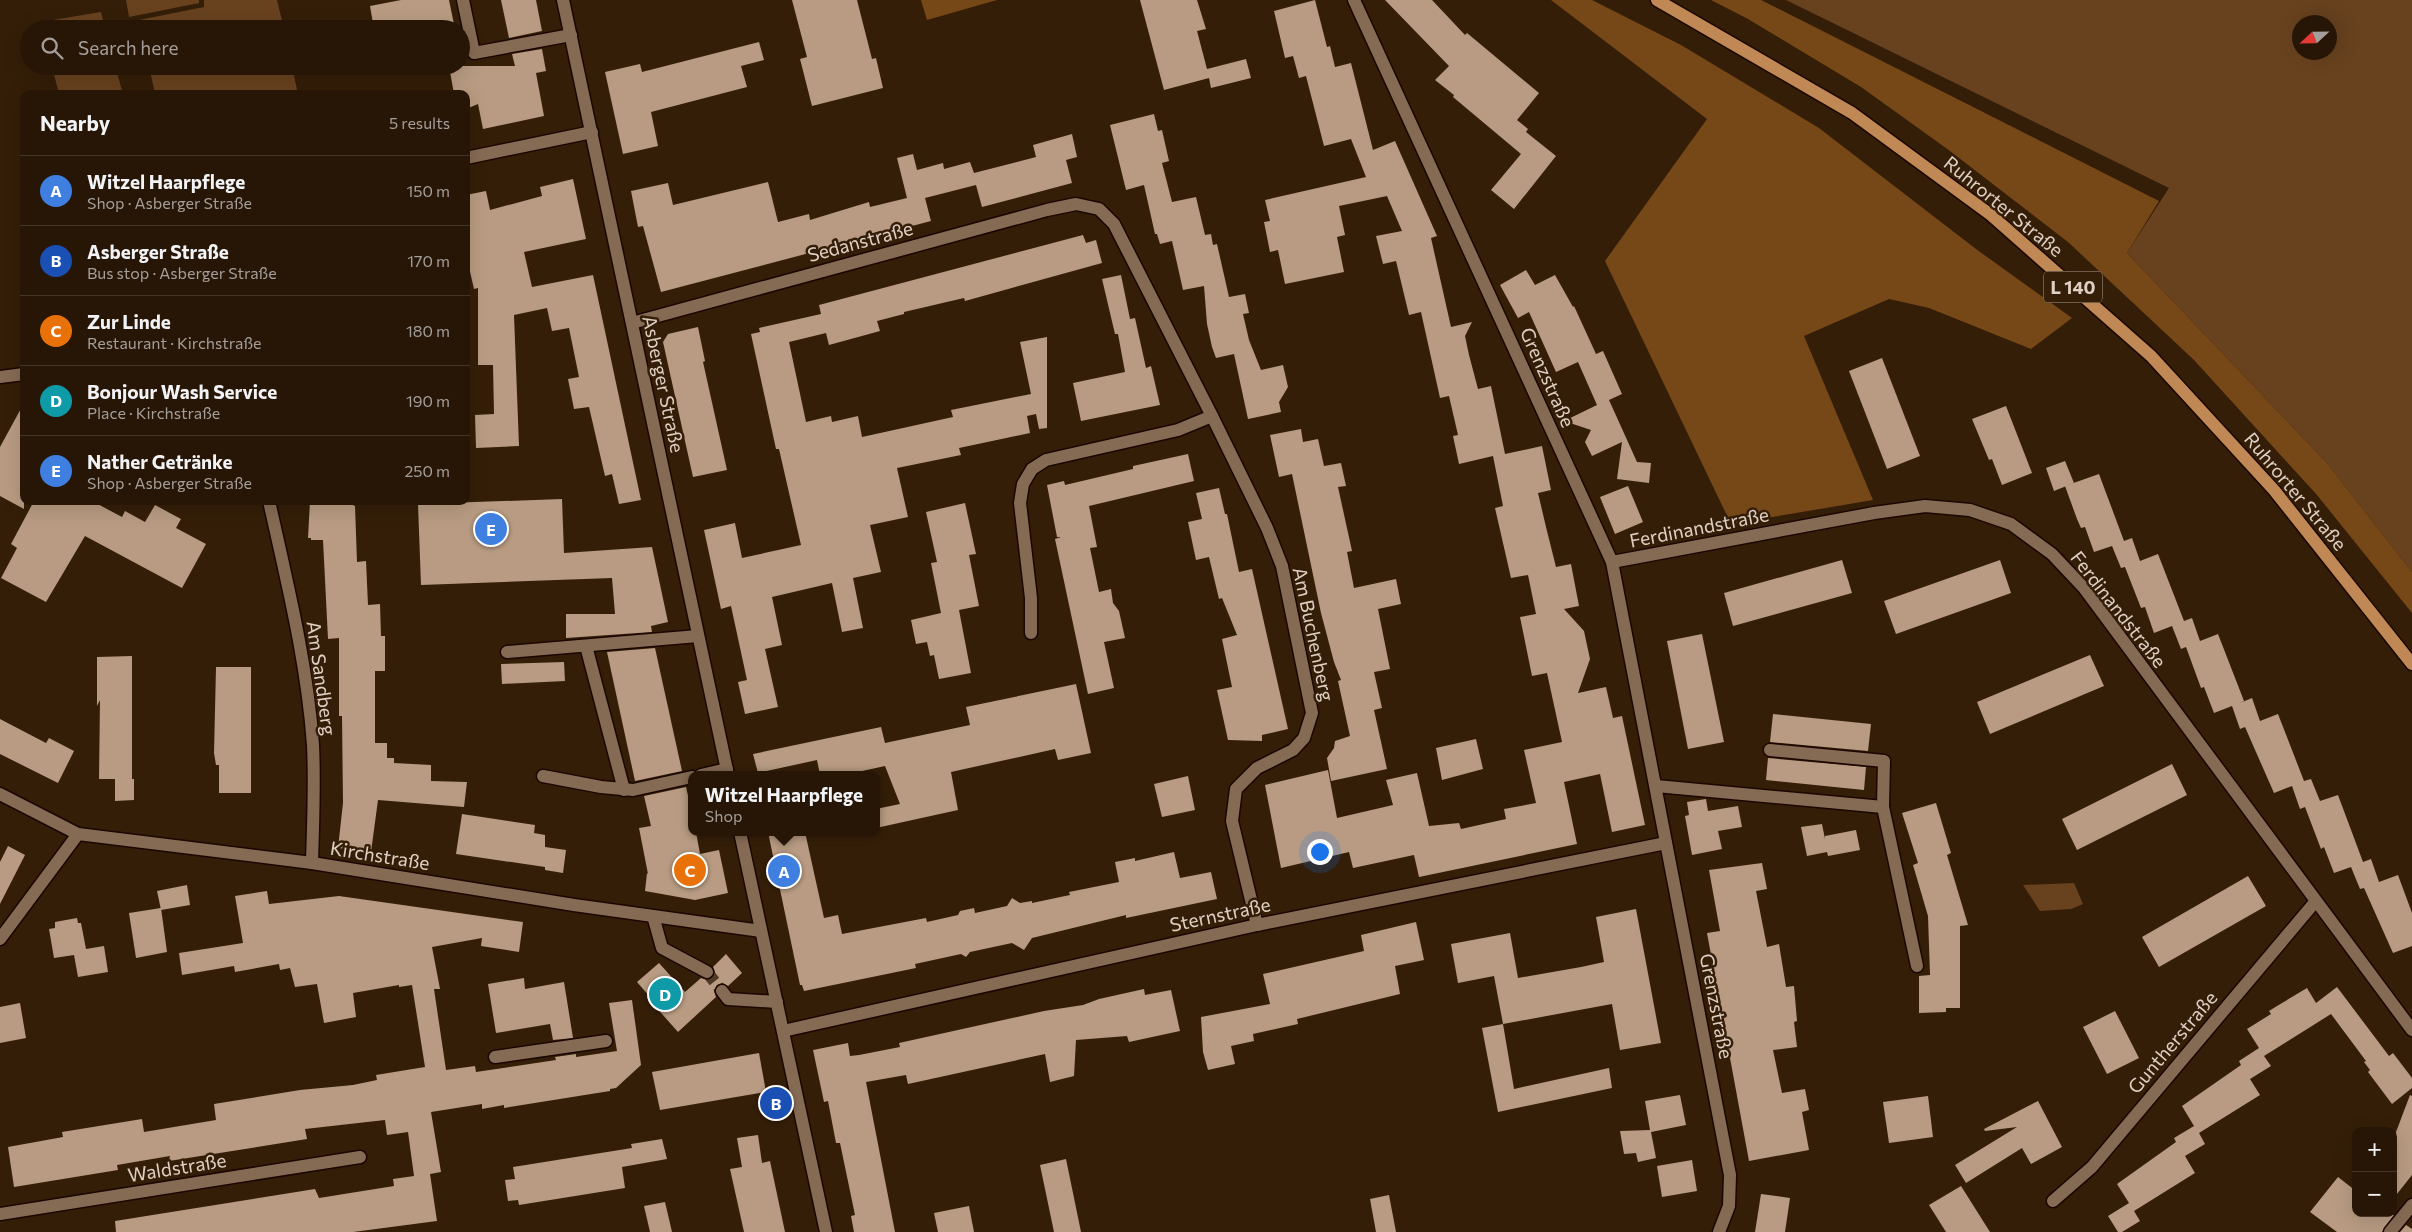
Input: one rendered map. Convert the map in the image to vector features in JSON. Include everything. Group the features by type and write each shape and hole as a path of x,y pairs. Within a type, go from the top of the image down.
{"main road":[{"name":"Ruhrorter Straße","path":"1657,0 1852,112 1991,216 2151,356 2274,490 2412,664"}],"street":[{"path":"462,0 466,20"},
{"name":"Asberger Straße","path":"563,0 727,771"},
{"name":"Grenzstraße","path":"1354,0 1612,562 1730,1175 1729,1206 1719,1232"},
{"path":"470,36 474,54 571,35"},
{"path":"470,157 592,132"},
{"name":"Sedanstraße","path":"632,323 1047,210 1076,204 1099,209"},
{"name":"Am Buchenberg","path":"1099,209 1114,224 1212,416 1267,528 1282,566 1312,713 1304,738 1293,750 1257,768 1236,789 1232,821 1257,925"},
{"path":"0,377 20,374"},
{"path":"1031,633 1031,598 1020,503 1023,484 1032,468 1046,460 1178,430 1212,416"},
{"name":"Am Sandberg","path":"270,505 295,617 308,708 315,790 312,863"},
{"name":"Ferdinandstraße","path":"1612,562 1865,515 1925,506 1970,510 2011,524 2052,554 2084,588 2315,902 2412,1030"},
{"path":"507,652 698,636"},
{"path":"586,646 624,790"},
{"path":"1770,750 1884,761 1883,807 1917,966"},
{"path":"543,776 624,790 643,788 688,778"},
{"path":"1656,786 1883,807"},
{"name":"Kirchstraße","path":"0,794 78,834 312,863 762,931"},
{"path":"0,939 78,834"},
{"path":"741,836 826,1232"},
{"name":"Sternstraße","path":"783,1031 1257,925 1666,843"},
{"name":"Guntherstraße","path":"2053,1202 2092,1167 2315,902"},
{"path":"653,916 662,948 707,972"},
{"path":"722,991 728,998 777,1002"},
{"path":"495,1057 606,1041"},
{"name":"Waldstraße","path":"0,1214 360,1157"},
{"path":"2390,1232 2412,1205"}],"shaded area":[{"path":"126,0 199,0 199,3 129,17"},
{"path":"204,0 277,0 282,20 139,20 204,7"},
{"path":"921,0 997,0 927,20"},
{"path":"1551,0 1592,0 1681,45 1819,128 1976,249 2072,318 2031,349 1929,308 1889,299 1804,336 1873,500 1731,524 1605,261 1707,119"},
{"path":"1711,0 1761,0 2159,201 2127,253 2327,463 2412,572 2412,613 2317,495 2194,360 2068,242 1950,151 1861,87 1748,19"},
{"path":"1786,0 2412,0 2412,572 2327,463 2127,253 2169,188"},
{"path":"101,12 103,20 53,20"},
{"path":"54,75 118,75 122,90 58,90"},
{"path":"151,75 294,75 297,90 154,90"},
{"path":"2074,883 2083,904 2071,909 2040,911 2023,885"}],"building":[{"path":"401,0 449,0 453,20 372,20 370,6"},
{"path":"501,0 536,0 542,31 509,38"},
{"path":"792,0 857,0 872,59 876,58 883,88 812,106 800,59 807,57"},
{"path":"1140,0 1197,0 1206,29 1197,31 1207,69 1246,59 1251,78 1211,88 1209,78 1164,90"},
{"path":"1315,0 1327,47 1330,46 1335,67 1351,63 1373,150 1395,141 1437,236 1431,238 1451,327 1472,322 1465,336 1469,355 1478,389 1491,386 1505,454 1542,446 1551,490 1538,493 1556,567 1571,564 1579,606 1564,609 1584,631 1590,659 1578,693 1606,687 1613,718 1622,716 1645,825 1612,832 1600,774 1564,782 1577,844 1419,877 1414,855 1353,868 1349,852 1281,868 1265,785 1328,770 1337,818 1393,805 1386,780 1417,773 1429,826 1459,823 1461,829 1506,819 1504,809 1536,803 1524,750 1562,742 1547,673 1532,676 1520,617 1536,614 1528,575 1511,578 1495,508 1503,506 1493,456 1459,464 1453,436 1458,435 1449,396 1440,398 1421,312 1409,315 1396,261 1383,264 1376,236 1402,231 1387,196 1339,206 1345,235 1337,237 1344,272 1285,284 1278,250 1270,252 1264,222 1270,221 1265,200 1366,177 1351,139 1324,146 1306,76 1299,78 1293,56 1285,58 1274,11"},
{"path":"1385,0 1432,0 1465,35 1467,33 1539,93 1517,120 1528,129 1526,132 1556,156 1514,209 1491,190 1521,154 1435,80 1449,66"},
{"path":"759,42 764,60 741,66 747,87 651,112 658,146 623,154 605,72 640,64 642,72"},
{"path":"542,49 546,71 536,73 544,116 483,129 478,104 470,107 470,90 453,90 451,75 470,75 470,66 515,66 512,54"},
{"path":"1154,114 1158,131 1162,130 1169,161 1162,163 1172,202 1196,197 1205,235 1211,234 1213,245 1217,244 1229,297 1245,294 1249,313 1243,314 1249,340 1261,370 1283,365 1288,387 1279,402 1281,412 1248,419 1234,354 1216,358 1212,347 1207,324 1204,286 1183,290 1172,241 1160,244 1157,234 1155,234 1144,185 1126,190 1110,125"},
{"path":"1072,134 1077,157 1066,160 1072,183 982,207 976,185 925,198 931,221 661,292 643,226 638,227 631,191 668,183 673,205 768,182 778,222 809,214 810,220 869,202 870,207 907,198 897,158 913,154 917,170 943,163 944,169 970,162 974,173 1036,157 1033,145"},
{"path":"573,179 586,239 524,252 532,287 593,275 641,500 619,504 612,474 605,476 589,407 574,409 568,379 579,377 569,328 552,331 547,308 514,315 519,446 476,448 475,415 494,414 493,365 478,365 478,288 474,289 470,272 470,194 486,191 490,210 542,196 540,187"},
{"path":"1083,235 1086,243 1096,240 1102,263 965,301 964,298 904,312 904,314 877,321 880,331 829,345 826,333 789,342 806,422 831,416 832,422 858,416 862,437 953,417 951,410 1031,394 1020,342 1047,337 1047,428 1039,429 1036,414 1027,416 1030,433 959,448 961,455 897,468 908,517 870,525 881,572 853,578 863,628 842,632 832,583 772,597 782,645 765,649 778,707 745,714 738,682 747,680 731,606 721,609 704,530 735,523 742,558 801,545 779,449 776,449 751,334 760,332 759,328 821,314 819,305"},
{"path":"1526,270 1535,285 1555,275 1574,306 1596,354 1603,351 1622,394 1609,400 1637,462 1651,463 1649,483 1617,479 1622,442 1592,456 1585,442 1591,430 1564,421 1597,405 1578,362 1556,372 1529,312 1518,318 1500,285"},
{"path":"1121,275 1130,319 1135,318 1146,368 1151,366 1160,405 1081,421 1073,383 1125,372 1118,334 1115,334 1102,279"},
{"path":"698,327 705,361 703,362 727,470 693,477 663,342 668,334"},
{"path":"1882,358 1920,456 1887,469 1849,371"},
{"path":"2006,406 2032,473 2002,485 1992,459 1989,460 1972,419"},
{"path":"20,410 20,505 24,505 24,509 0,496 0,447"},
{"path":"1301,429 1303,442 1318,439 1324,466 1341,463 1346,486 1338,487 1352,551 1347,552 1354,588 1396,579 1401,604 1378,609 1390,669 1374,672 1382,708 1374,710 1387,769 1331,781 1327,758 1334,748 1335,741 1350,736 1338,681 1341,680 1334,662 1321,613 1292,474 1279,477 1270,435"},
{"path":"1188,454 1194,481 1089,506 1097,547 1090,548 1099,592 1111,589 1113,603 1119,611 1125,638 1104,642 1114,688 1088,694 1055,539 1061,537 1057,537 1047,485 1064,481 1065,485 1133,469 1133,466"},
{"path":"2065,461 2074,483 2054,491 2046,468"},
{"path":"2099,474 2124,541 2132,538 2140,561 2158,554 2184,621 2192,618 2200,641 2218,634 2244,701 2240,703 2252,698 2260,721 2278,714 2304,781 2311,779 2320,801 2338,795 2363,862 2371,859 2379,882 2398,875 2412,913 2412,946 2393,953 2364,888 2360,889 2351,867 2334,873 2324,847 2321,849 2305,807 2300,809 2292,786 2274,793 2245,727 2240,729 2232,706 2214,713 2204,687 2201,688 2186,647 2181,649 2172,626 2154,633 2145,607 2141,608 2125,567 2121,568 2112,546 2094,552 2085,527 2081,528 2077,519 2065,486"},
{"path":"1628,486 1643,522 1615,534 1600,497"},
{"path":"1219,488 1225,514 1227,514 1239,572 1252,569 1288,729 1262,735 1262,741 1228,740 1217,690 1232,687 1222,639 1237,635 1222,598 1219,599 1209,557 1196,560 1188,522 1202,519 1196,493"},
{"path":"562,499 564,553 652,547 668,622 651,626 652,632 566,638 566,614 615,614 612,578 421,585 418,505 470,505 470,502"},
{"path":"965,503 976,554 969,555 979,606 959,610 971,673 939,679 934,655 930,656 927,642 916,644 911,620 941,613 931,563 937,562 926,512"},
{"path":"32,505 100,505 122,517 125,511 145,522 155,505 181,519 176,528 206,544 182,588 85,536 46,602 1,578 17,548 11,544"},
{"path":"310,505 355,506 357,562 366,561 368,605 380,604 381,636 385,636 385,671 375,671 375,743 387,743 387,758 394,758 394,763 431,765 431,781 467,782 464,807 378,800 371,852 338,848 343,803 342,716 339,716 339,638 328,639 323,540 311,540 311,538 308,538"},
{"path":"1842,560 1852,593 1733,626 1724,593"},
{"path":"2000,560 2011,593 1896,634 1884,601"},
{"path":"1702,634 1724,742 1688,749 1667,641"},
{"path":"655,648 682,771 635,781 607,652"},
{"path":"2090,655 2104,686 1990,734 1977,702"},
{"path":"132,656 132,779 134,779 134,800 115,801 115,779 99,779 100,700 97,706 97,657"},
{"path":"564,662 565,681 502,684 501,664"},
{"path":"216,667 251,667 251,793 219,793 219,765 216,765 214,753"},
{"path":"1076,684 1091,753 1058,760 1055,749 951,772 958,810 880,827 880,808 900,804 885,766 862,771 819,771 817,760 767,771 757,771 753,754 881,727 885,743 970,725 966,707"},
{"path":"1773,714 1871,724 1868,751 1770,742"},
{"path":"0,719 46,743 49,738 74,751 58,783 0,754"},
{"path":"1476,739 1483,769 1442,780 1436,748"},
{"path":"1768,758 1866,767 1864,790 1766,780"},
{"path":"2172,764 2187,795 2077,850 2062,819"},
{"path":"1188,776 1195,810 1162,817 1154,784"},
{"path":"686,787 688,796 688,836 697,836 700,854 719,850 728,893 695,900 645,891 648,874 639,828 651,826 644,796"},
{"path":"1706,799 1708,811 1738,806 1742,827 1718,831 1722,849 1692,855 1685,816 1689,815 1687,802"},
{"path":"1936,803 1951,853 1947,855 1968,925 1960,926 1960,1008 1946,1008 1946,1012 1919,1013 1919,976 1930,975 1928,916 1913,865 1918,863 1902,813"},
{"path":"462,814 535,825 534,833 545,835 545,847 566,850 563,873 545,870 545,867 456,854"},
{"path":"1822,824 1825,839 1825,836 1856,830 1860,850 1828,856 1827,852 1807,856 1801,827"},
{"path":"769,836 806,836 824,918 838,915 842,934 926,918 927,922 958,915 960,911 974,908 975,913 1007,906 1012,898 1020,903 1032,901 1032,903 1070,895 1069,892 1119,882 1115,862 1135,858 1135,861 1174,852 1180,878 1211,872 1217,899 1126,918 1126,915 1032,938 1024,950 1012,943 970,952 966,957 961,954 915,964 916,968 804,991 802,985 800,985"},
{"path":"8,846 25,855 0,904 0,862"},
{"path":"1762,863 1767,889 1756,891 1767,947 1779,944 1786,987 1794,986 1797,1021 1794,1022 1797,1047 1773,1050 1782,1093 1805,1089 1809,1110 1802,1112 1809,1150 1749,1161 1707,933 1720,931 1709,870"},
{"path":"2248,876 2266,906 2159,967 2142,937"},
{"path":"187,885 190,905 161,910 157,891"},
{"path":"267,891 269,904 339,896 523,922 519,952 481,946 482,938 432,947 440,989 434,989 446,1070 475,1066 476,1072 556,1060 555,1057 576,1054 576,1057 617,1051 609,1003 632,1000 641,1065 616,1088 610,1089 610,1091 504,1108 504,1105 482,1109 482,1104 431,1112 441,1172 430,1174 437,1221 353,1232 116,1232 115,1221 315,1189 319,1198 394,1186 393,1179 414,1176 408,1132 387,1135 385,1120 305,1129 307,1139 169,1161 170,1156 117,1165 118,1170 14,1187 8,1147 63,1137 62,1132 142,1119 144,1132 216,1120 214,1104 300,1090 353,1085 377,1080 376,1075 425,1067 412,985 399,987 399,985 353,993 356,1017 324,1023 317,984 295,987 290,968 280,970 279,964 235,972 234,966 182,975 179,953 243,943 235,896"},
{"path":"161,908 167,952 136,958 129,913"},
{"path":"1636,909 1661,1043 1620,1050 1612,1004 1503,1024 1494,976 1458,983 1451,944 1510,933 1518,978 1581,967 1604,962 1596,917"},
{"path":"77,918 78,923 81,923 86,949 104,946 108,972 78,977 74,955 54,958 49,929 55,928 55,922"},
{"path":"1416,922 1424,960 1395,966 1400,994 1297,1019 1298,1024 1253,1034 1254,1041 1231,1046 1235,1064 1208,1070 1203,1052 1201,1017 1270,1004 1263,974 1364,951 1361,935"},
{"path":"726,954 742,973 728,986 722,983 717,985 714,991 716,997 678,1032 647,997 650,997 637,982 659,963 685,992 701,978 712,979 715,972 713,967"},
{"path":"524,978 525,989 564,982 573,1038 553,1040 550,1024 496,1033 488,984"},
{"path":"2337,987 2389,1056 2393,1053 2412,1078 2412,1088 2392,1104 2368,1072 2370,1070 2364,1062 2366,1061 2331,1014 2264,1056 2271,1066 2250,1079 2260,1095 2199,1133 2205,1144 2185,1156 2195,1173 2134,1211 2140,1221 2122,1232 2118,1232 2108,1216 2129,1203 2117,1184 2176,1142 2174,1138 2194,1126 2182,1106 2241,1065 2239,1061 2259,1048 2247,1029 2271,1014 2269,1011 2307,988 2316,1003"},
{"path":"1144,989 1145,995 1171,990 1180,1031 1129,1042 1127,1036 1076,1040 1074,1076 1050,1082 1045,1054 908,1084 906,1075 866,1082 895,1232 854,1232 851,1216 855,1215 840,1143 836,1143 828,1101 824,1102 813,1050 848,1043 850,1056 859,1055 900,1047 899,1043 1044,1011 1083,1005 1099,999"},
{"path":"20,1003 26,1038 0,1043 0,1007"},
{"path":"2115,1011 2139,1058 2107,1074 2083,1027"},
{"path":"1503,1024 1514,1089 1609,1068 1612,1088 1498,1112 1482,1028"},
{"path":"759,1053 766,1092 660,1110 652,1072"},
{"path":"1680,1095 1686,1125 1651,1132 1656,1158 1638,1162 1636,1153 1624,1154 1620,1131 1650,1130 1645,1101"},
{"path":"2410,1095 2412,1096 2412,1175 2397,1194 2397,1172 2397,1129"},
{"path":"1928,1096 1933,1137 1889,1143 1883,1102"},
{"path":"2038,1101 2062,1147 2031,1164 2022,1148 1966,1183 1955,1165 2017,1127 1985,1131 1984,1129"},
{"path":"758,1135 762,1163 770,1161 785,1232 744,1232 730,1169 742,1167 737,1138"},
{"path":"662,1139 667,1159 622,1167 625,1188 519,1205 518,1200 508,1201 505,1180 515,1179 513,1167 632,1148 631,1144"},
{"path":"1066,1159 1081,1232 1054,1232 1040,1165"},
{"path":"1692,1160 1697,1191 1662,1197 1657,1166"},
{"path":"2338,1177 2352,1188 2352,1217 2393,1217 2382,1232 2337,1232 2310,1212"},
{"path":"1961,1186 1990,1232 1946,1232 1929,1205"},
{"path":"1761,1194 1790,1198 1785,1232 1755,1232"},
{"path":"1389,1195 1396,1232 1376,1232 1370,1199"},
{"path":"665,1202 672,1232 650,1232 644,1206"},
{"path":"969,1206 974,1232 938,1232 934,1213"},
{"path":"2406,1225 2412,1229 2412,1232 2400,1232"}],"tunnel":[{"path":"707,972 722,991"}],"place":[{"name":"Nather Getränke","path":"491,529"},
{"name":"Zur Linde","path":"690,870"},
{"name":"Witzel Haarpflege","path":"784,871"},
{"name":"Bonjour Wash Service","path":"665,994"},
{"name":"Asberger Straße","path":"776,1103"}]}
